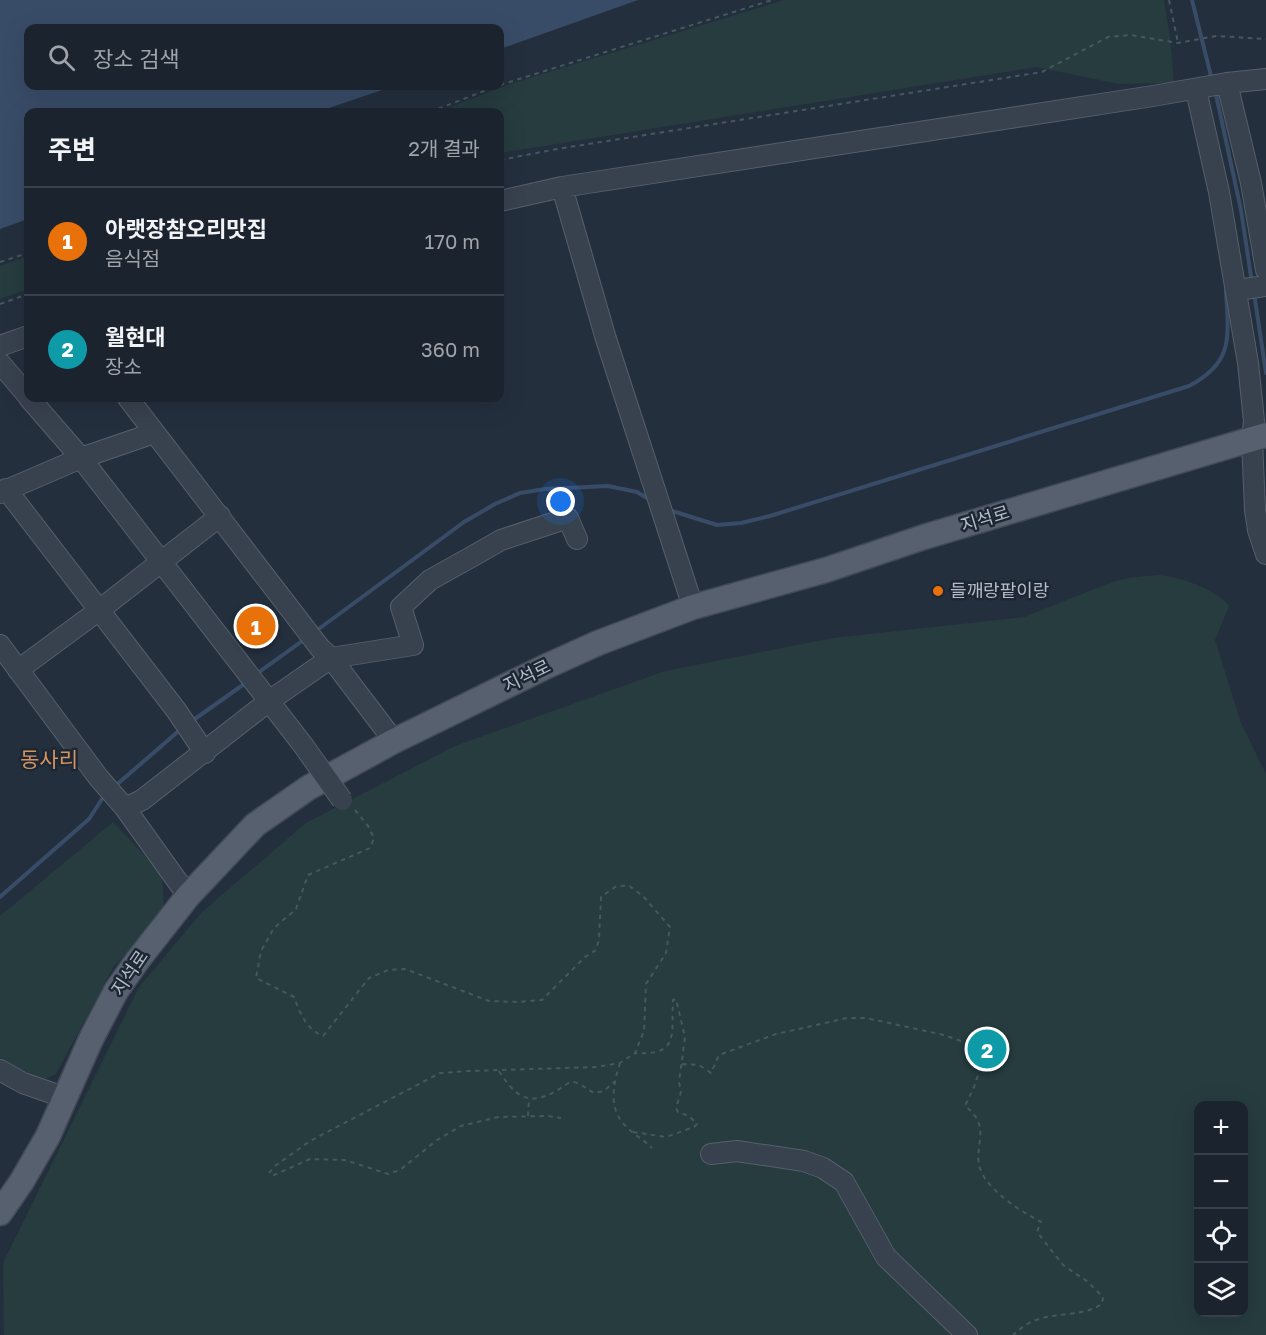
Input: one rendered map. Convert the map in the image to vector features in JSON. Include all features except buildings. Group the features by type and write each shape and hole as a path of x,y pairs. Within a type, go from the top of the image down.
{"main road":[{"name":"지석로","path":"0,1214 28,1172 48,1136 91,1039 116,991 137,961 188,896 255,825 276,808 308,788 394,741 588,648 693,607 826,570 924,537 1258,438"}],"street":[{"path":"504,200 562,187 1227,83 1266,79"},
{"path":"1227,83 1266,270"},
{"path":"1200,88 1198,99 1221,191 1258,438 1255,510 1258,530 1266,554"},
{"path":"1221,191 1249,185"},
{"path":"562,187 606,339 693,607"},
{"path":"1237,290 1266,286"},
{"path":"0,346 24,337"},
{"path":"0,363 24,391"},
{"path":"33,402 81,458 348,804"},
{"path":"131,402 394,741"},
{"path":"154,433 81,458 3,491 176,710 201,745"},
{"path":"18,669 98,611 220,516"},
{"path":"125,808 142,800 201,745 325,653 413,645 401,607 430,580 501,540 568,518 577,538"},
{"path":"0,645 98,777 125,808 188,896"},
{"path":"0,1070 23,1083 66,1098"},
{"path":"711,1154 737,1151 804,1161 823,1168 844,1182 886,1257 968,1335"}],"path":[{"path":"504,83 772,0"},
{"path":"1169,0 1178,43"},
{"path":"504,159 1042,72 1108,37 1131,35 1178,43 1212,37 1266,39"},
{"path":"440,108 485,90"},
{"path":"0,262 24,254"},
{"path":"0,304 24,295"},
{"path":"348,804 368,826 374,838 370,848 308,875 296,909 274,928 261,951 257,965 256,978 294,997 301,1016 313,1032 323,1036 369,978 388,970 405,969 489,1000 517,1002 542,1000 585,957 596,950 602,897 615,887 628,885 643,896 670,927 666,953 646,984 644,1031 635,1053 620,1063 597,1067 440,1073 310,1141 275,1166 269,1173 274,1175 310,1159 345,1161 388,1174 400,1170 436,1140 461,1126 498,1117 561,1118"},
{"path":"633,1132 666,1137 697,1124 689,1116 678,1112 676,1108 681,1092 679,1082 685,1037 676,999 673,1000 671,1040 666,1048 661,1052 650,1054 635,1053"},
{"path":"682,1064 699,1065 711,1073 718,1055 731,1049 776,1034 847,1018 866,1018 944,1035 978,1047 984,1057 965,1106 975,1114 980,1132 980,1169 991,1186 1024,1213 1041,1222 1037,1232 1063,1264 1088,1282 1103,1297 1102,1304 1092,1311 1040,1319 1028,1323 1013,1335"},
{"path":"620,1063 614,1082 613,1096 621,1122 652,1148"},
{"path":"498,1070 507,1085 515,1092 532,1100 556,1092 570,1082 575,1082 594,1092 604,1091 614,1082"},
{"path":"528,1116 529,1099"}],"green space":[{"path":"784,0 1164,0 1174,83 1119,84 1036,67 504,152 504,108 448,108 495,90 504,90 504,86"},
{"path":"24,257 24,290 0,299 0,266"},
{"path":"1158,575 1176,578 1206,589 1229,606 1215,640 1241,723 1266,774 1266,1335 4,1335 3,1263 139,987 202,912 306,823 455,746 665,671 833,638 1024,617 1127,578"},
{"path":"113,822 162,874 164,910 152,927 114,966 56,1074 45,1079 38,1078 0,1058 0,916"}],"water":[{"path":"0,0 638,0 504,48 504,24 24,24 24,90 382,90 329,108 24,108 24,220 0,229"}],"waterway":[{"path":"1192,0 1212,80"},
{"path":"1215,90 1241,210 1252,283"},
{"path":"669,510 717,525 741,523 1189,386 1204,377 1221,357 1225,346 1228,321 1226,290"},
{"path":"1254,293 1266,373"},
{"path":"316,631 464,522 520,493 545,489 608,486 637,492 652,501"},
{"path":"255,675 305,639"},
{"path":"192,721 247,682"},
{"path":"114,787 181,729"},
{"path":"0,897 89,819 106,793"}],"place":[{"name":"들깨랑팥이랑","path":"938,591"},
{"name":"아랫장참오리맛집","path":"256,626"},
{"name":"월현대","path":"987,1049"}],"district":[{"name":"동사리","path":"49,760"}]}
